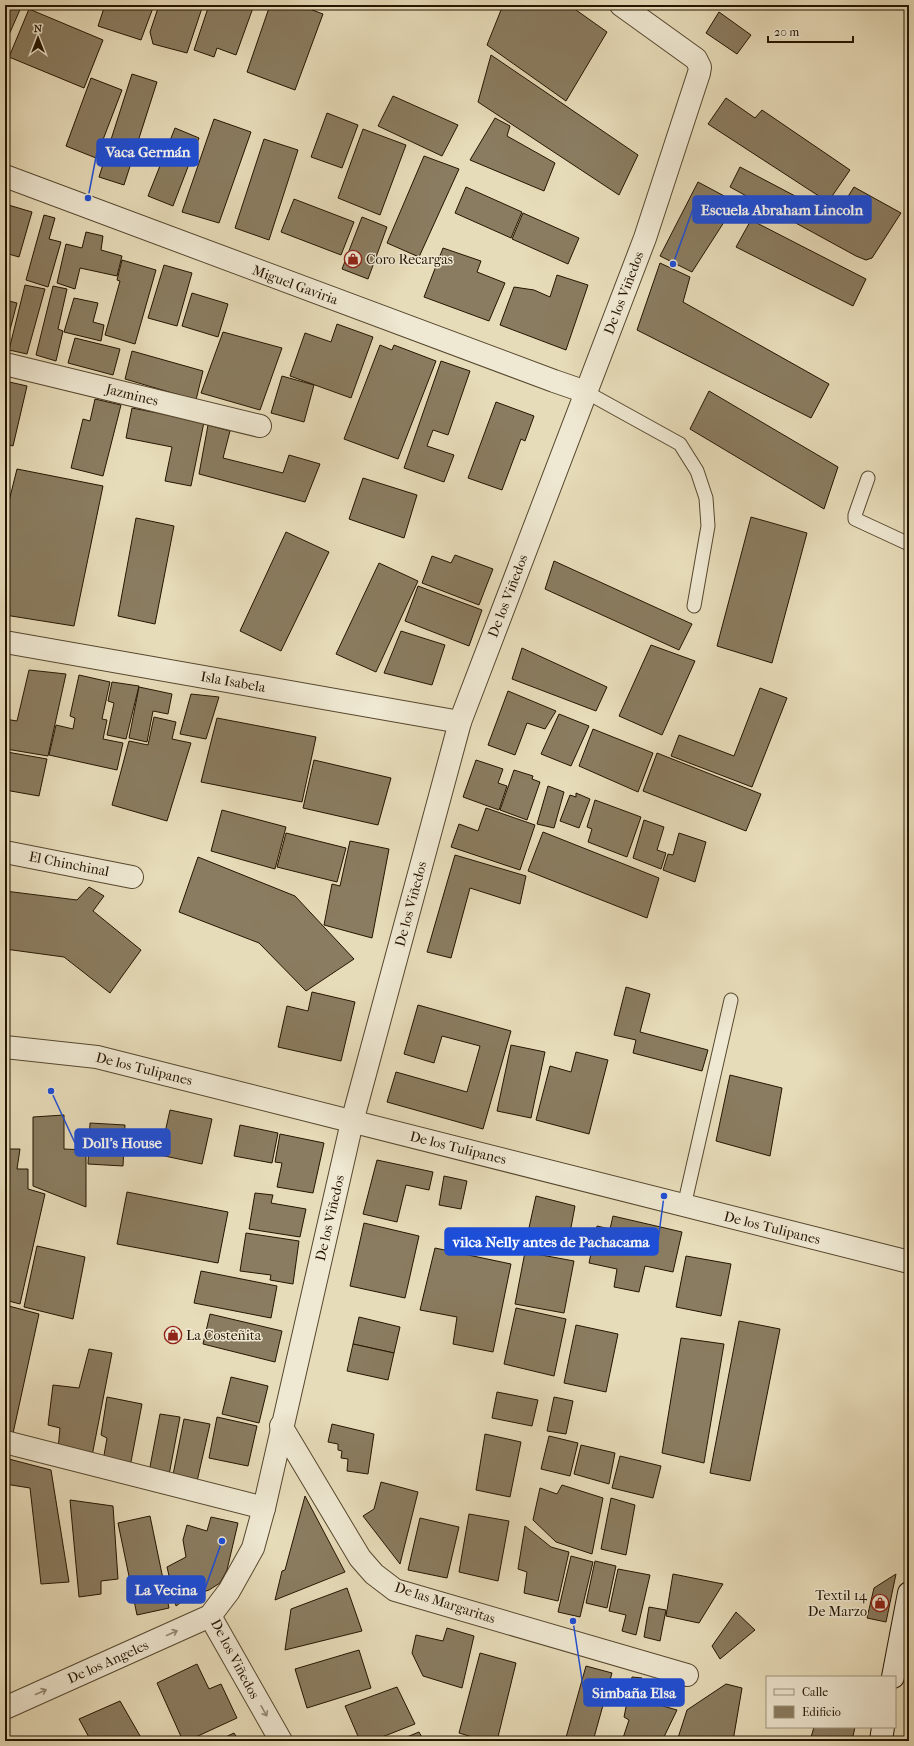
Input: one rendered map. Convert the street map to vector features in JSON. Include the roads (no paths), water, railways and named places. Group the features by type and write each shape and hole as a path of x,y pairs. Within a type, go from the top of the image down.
{"street":[{"name":"De los Viñedos","path":"281,1741 210,1616 229,1591 253,1548 264,1508 281,1426 352,1122 460,722 645,238 700,67 696,59 621,5"},
{"name":"Miguel Gaviria","path":"5,176 586,392"},
{"name":"Jazmines","path":"5,364 260,426"},
{"name":"Isla Isabela","path":"5,642 460,722"},
{"name":"El Chinchinal","path":"5,852 132,877"},
{"name":"De los Tulipanes","path":"5,1047 97,1057 909,1262"},
{"name":"De las Margaritas","path":"281,1426 360,1558 374,1574 395,1590 687,1675"},
{"path":"5,1442 264,1508"},
{"path":"893,1676 909,1593"},
{"name":"De los Angeles","path":"5,1708 210,1616"},
{"path":"880,1741 883,1728"}],"lane":[{"path":"586,392 680,444 697,471 706,498 708,526 694,606"},
{"path":"868,478 855,515 856,519 909,544"},
{"path":"684,1206 731,1000"}],"place":[{"name":"Vaca Germán","path":"88,198"},
{"name":"Coro Recargas","path":"353,259"},
{"name":"Escuela Abraham Lincoln","path":"673,264"},
{"name":"Doll's House","path":"51,1091"},
{"name":"vilca Nelly antes de Pachacama","path":"664,1196"},
{"name":"La Costeñita","path":"173,1335"},
{"name":"La Vecina","path":"222,1541"},
{"name":"Textil 14 De Marzo","path":"880,1603"},
{"name":"Simbaña Elsa","path":"573,1621"}]}
